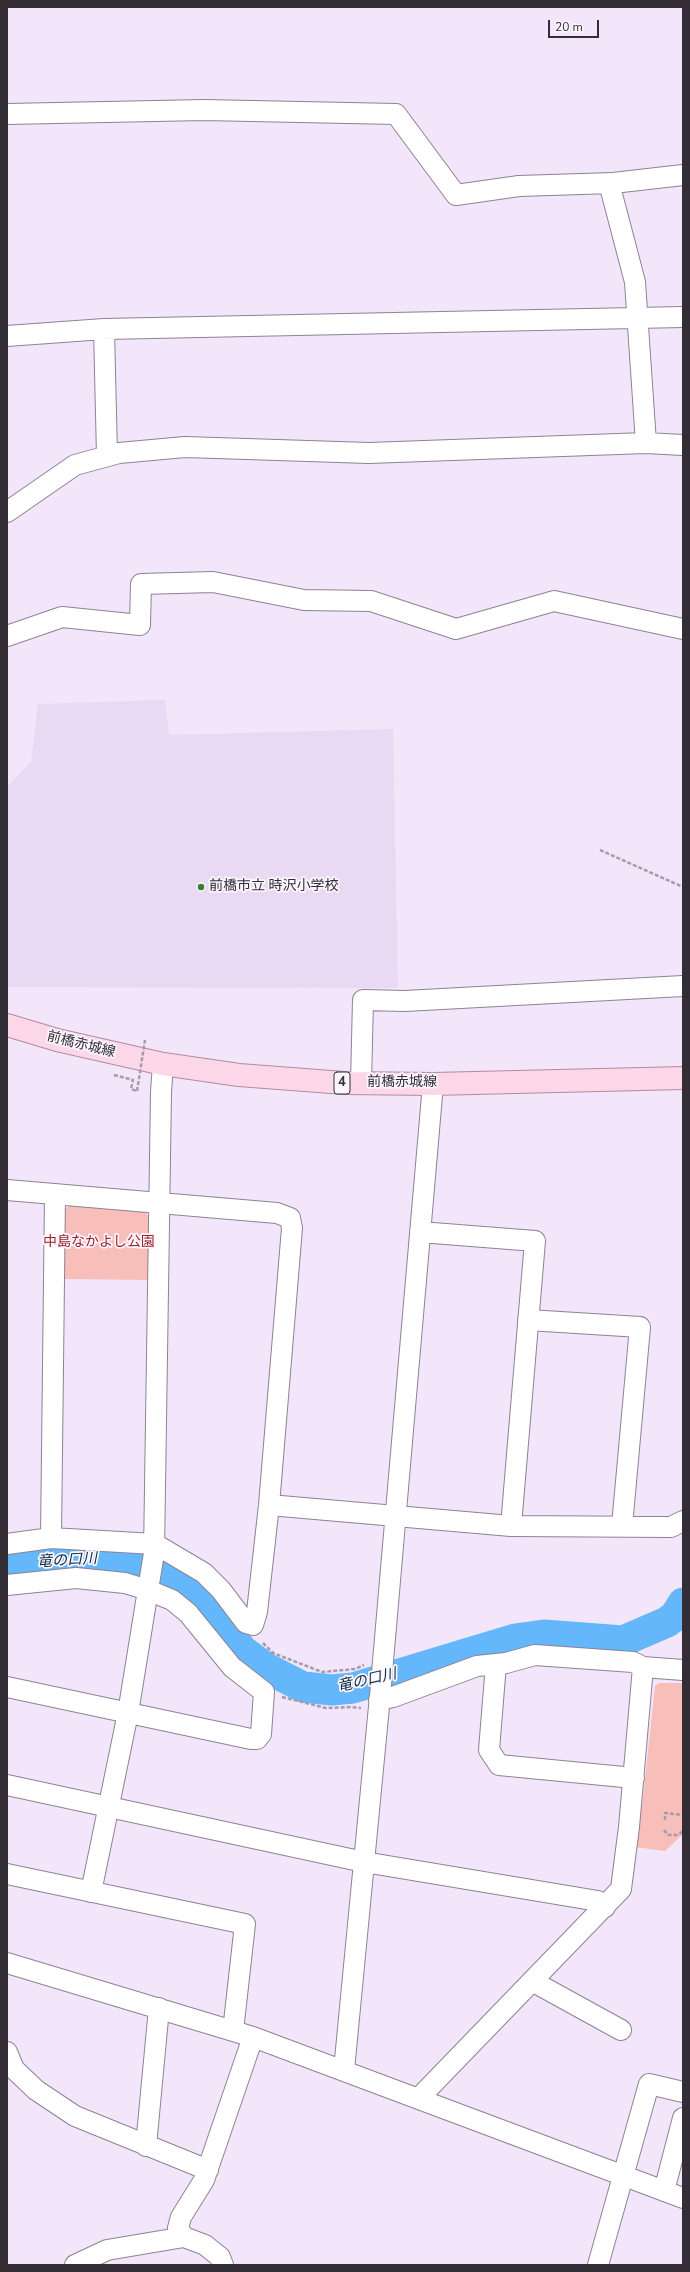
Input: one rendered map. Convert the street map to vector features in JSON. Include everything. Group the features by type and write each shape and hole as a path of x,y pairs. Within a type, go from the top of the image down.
{"main road":[{"name":"前橋赤城線","path":"7,1025 58,1040 163,1064 239,1075 361,1083 433,1084 683,1078"}],"street":[{"path":"7,114 204,110 396,114 456,195 519,186 609,183 683,176"},
{"path":"609,183 635,282 646,443"},
{"path":"7,336 104,329 683,316"},
{"path":"104,329 107,456"},
{"path":"7,512 76,465 107,456 186,447 369,453 646,443 683,445"},
{"path":"7,636 62,617 140,625 141,584 213,582 304,600 371,601 456,629 554,601 683,629"},
{"path":"361,1083 363,1000 405,1001 683,986"},
{"path":"91,1892 110,1807 128,1713 155,1549 159,1203 163,1064"},
{"path":"344,2070 364,1862 374,1701 374,1664 394,1516 433,1084"},
{"path":"7,1190 277,1213 290,1218 292,1228 269,1505 257,1612 253,1625 246,1623 221,1590 204,1573 155,1549 51,1538 7,1544"},
{"path":"51,1538 55,1194"},
{"path":"420,1232 535,1241 511,1526"},
{"path":"528,1320 640,1327 622,1526"},
{"path":"269,1505 511,1526 622,1526 672,1528 683,1521"},
{"path":"7,1585 76,1578 149,1586 172,1600 188,1613 232,1667 264,1692 265,1697 261,1734 257,1739 251,1739 7,1687"},
{"path":"374,1701 394,1697 477,1666 496,1664 535,1655 633,1662 643,1667 683,1670"},
{"path":"496,1664 489,1750 499,1765 634,1778"},
{"path":"420,2098 621,1889 634,1778 643,1667"},
{"path":"7,1785 364,1862 598,1901 605,1907"},
{"path":"7,1874 166,1906 245,1924 233,2031"},
{"path":"7,1963 253,2037 420,2098 683,2198"},
{"path":"532,1981 621,2030"},
{"path":"146,2146 159,2008"},
{"path":"184,2237 178,2228 181,2217 204,2180 208,2170 253,2037"},
{"path":"7,2052 14,2069 36,2090 74,2116 208,2170"},
{"path":"598,2265 622,2175 649,2084 683,2092"},
{"path":"664,2191 683,2118"},
{"path":"75,2265 107,2250 184,2237 205,2245 220,2257 223,2265"}],"path":[{"path":"600,850 683,887"},
{"path":"114,1076 133,1080 131,1090 137,1091 145,1040"},
{"path":"263,1643 273,1653 322,1672 355,1669 374,1664"},
{"path":"278,1696 326,1708 350,1706 374,1701"},
{"path":"665,1820 665,1813 683,1814"},
{"path":"664,1830 668,1835 678,1835 683,1831"}],"shaded area":[{"name":"前橋市立 時沢小学校","path":"165,700 169,735 393,729 398,988 7,987 7,787 31,762 38,704"}],"green space":[{"name":"中島なかよし公園","path":"70,1205 143,1210 151,1219 150,1280 62,1279 62,1213"},
{"path":"659,1683 683,1683 683,1834 665,1851 635,1847 638,1810 642,1807 655,1686"}],"waterway":[{"name":"竜の口川","path":"7,1564 100,1559 138,1560 168,1575 199,1598 243,1651 266,1668 303,1687 332,1690 353,1688 515,1639 544,1635 623,1641 667,1622 675,1616 683,1603"}],"place":[{"name":"前橋市立 時沢小学校","path":"201,887"}]}
